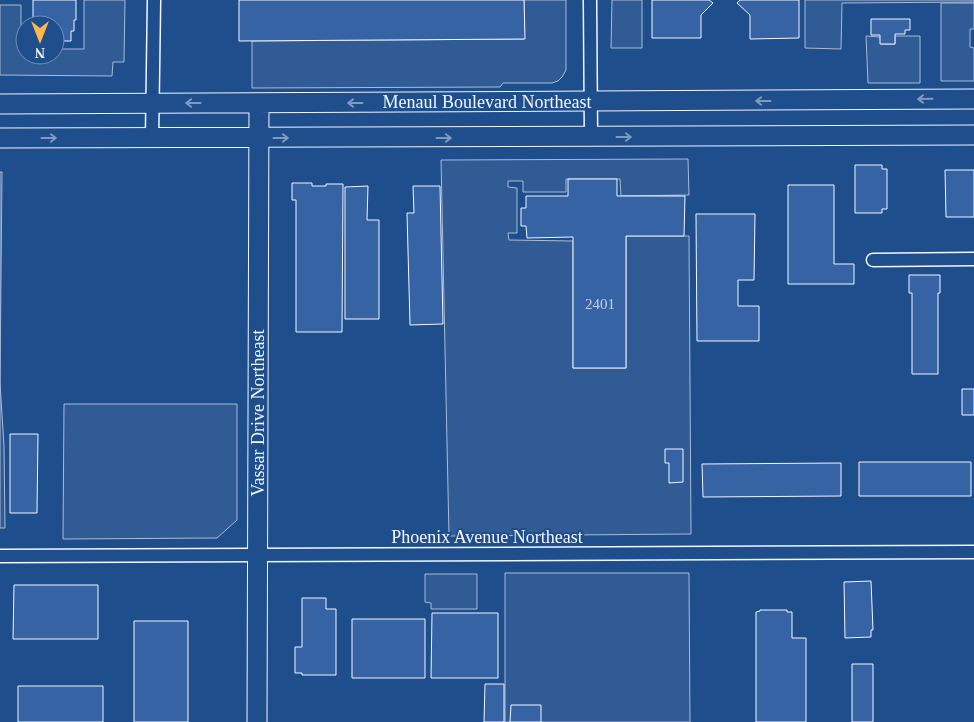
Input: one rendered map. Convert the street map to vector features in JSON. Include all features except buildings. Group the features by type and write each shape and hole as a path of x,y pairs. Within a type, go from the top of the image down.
{"main road":[{"name":"Menaul Boulevard Northeast","path":"0,104 974,99"},
{"name":"Vassar Drive Northeast","path":"257,722 256,555 259,103"},
{"name":"Menaul Boulevard Northeast","path":"0,138 974,135"}],"street":[{"path":"152,138 154,0"},
{"path":"590,0 591,137"},
{"path":"873,260 974,259"},
{"name":"Phoenix Avenue Northeast","path":"0,556 974,552"}],"shaded area":[{"path":"84,0 125,0 124,62 113,62 112,76 0,75 0,5 21,5 21,15 15,15 15,65 65,65 65,49 84,49"},
{"path":"524,0 566,0 566,70 558,81 552,83 503,83 500,87 252,88 252,41 524,39"},
{"path":"612,0 642,0 642,48 611,48"},
{"path":"805,0 974,0 974,2 842,3 841,49 805,48"},
{"path":"941,3 974,3 974,29 970,29 970,47 974,48 974,81 941,81"},
{"path":"866,36 880,37 881,44 895,44 895,36 920,36 920,83 868,83"},
{"path":"688,159 689,195 621,196 620,179 566,179 566,192 523,192 523,181 508,181 508,187 517,188 517,233 508,233 509,240 573,241 573,368 626,368 626,236 689,236 691,534 449,536 441,160"},
{"path":"0,172 2,172 0,383"},
{"path":"0,383 4,446 5,528 0,528"},
{"path":"64,404 237,404 237,520 217,538 63,539"},
{"path":"505,573 689,573 690,722 505,722"},
{"path":"425,574 477,574 477,609 431,609 431,603 425,602"}]}
